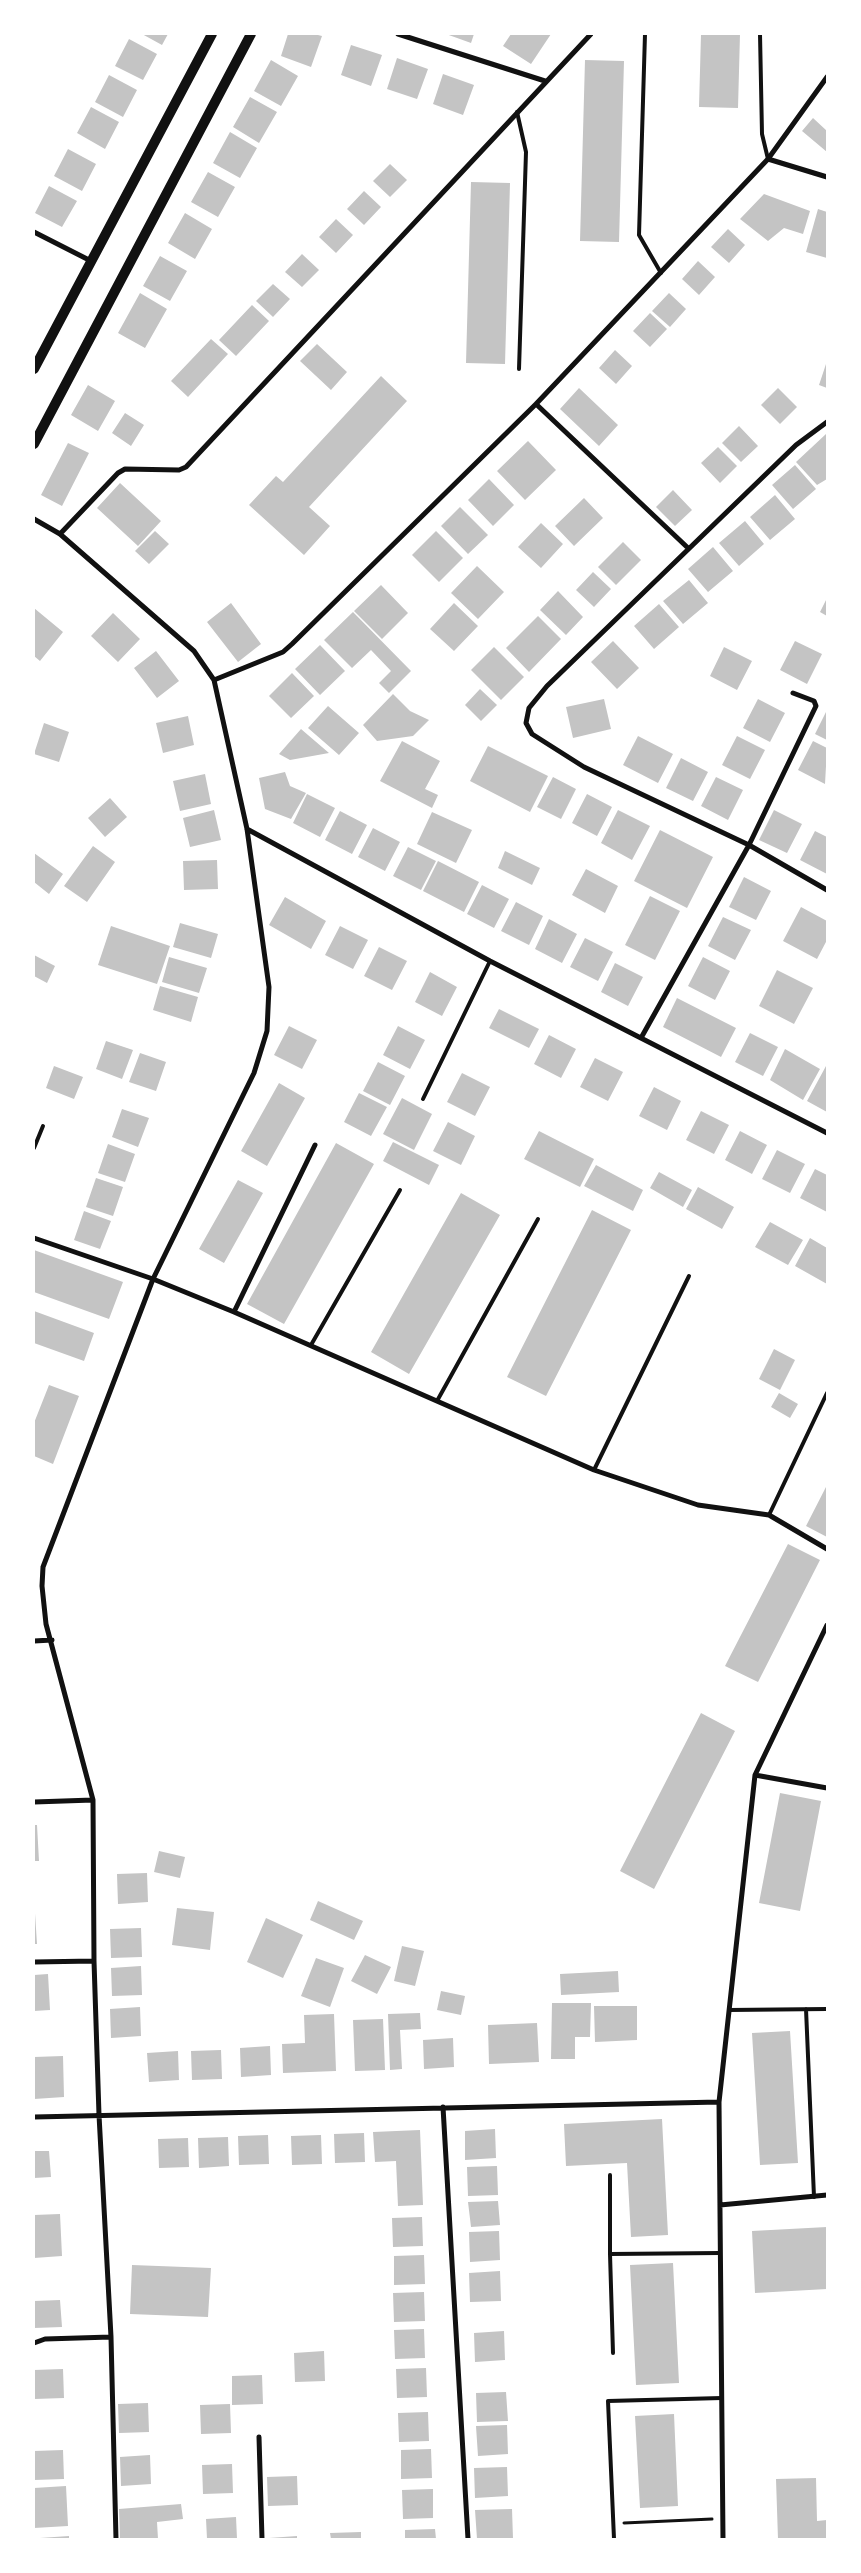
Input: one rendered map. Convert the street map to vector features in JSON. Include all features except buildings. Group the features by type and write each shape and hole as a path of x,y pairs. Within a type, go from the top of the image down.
{"main road":[{"path":"34,368 212,34"},
{"path":"34,444 250,34"}],"street":[{"path":"398,34 545,81"},
{"path":"60,534 124,469 179,470 186,467 591,34"},
{"path":"214,680 282,652 292,644 536,404 768,160 827,77"},
{"path":"768,160 827,177"},
{"path":"34,232 91,261"},
{"path":"536,404 688,548"},
{"path":"827,422 796,445 547,686 530,708 526,723 532,734 584,767 749,845 827,890"},
{"path":"34,519 60,534 194,651 214,680 247,829 269,987 267,1031 254,1073 154,1279 43,1567 43,1605 93,1800 94,1961 99,2115 111,2337 116,2539"},
{"path":"641,1038 749,845 816,706 814,701 793,693"},
{"path":"247,829 490,960 827,1133"},
{"path":"234,1312 315,1145"},
{"path":"34,1238 154,1279 234,1312 594,1470 698,1505 769,1515 827,1549"},
{"path":"723,2539 718,2102 755,1775 827,1625"},
{"path":"34,1641 52,1640"},
{"path":"755,1775 827,1788"},
{"path":"34,1802 93,1800"},
{"path":"34,1962 94,1961"},
{"path":"34,2117 443,2106 718,2102"},
{"path":"443,2106 468,2539"},
{"path":"720,2205 827,2195"},
{"path":"34,2343 45,2339 111,2337"},
{"path":"259,2437 262,2539"}],"lane":[{"path":"644,34 639,235 661,273"},
{"path":"760,34 762,134 768,160"},
{"path":"517,112 526,152 519,369"},
{"path":"422,1099 490,960"},
{"path":"34,1148 43,1126"},
{"path":"311,1346 400,1190"},
{"path":"437,1401 538,1219"},
{"path":"594,1470 688,1276"},
{"path":"769,1515 827,1393"},
{"path":"806,2009 814,2197"},
{"path":"729,2010 827,2009"},
{"path":"610,2175 613,2353"},
{"path":"610,2254 720,2253"},
{"path":"614,2539 608,2401 722,2398"}],"path":[{"path":"613,2523 723,2518"}]}
